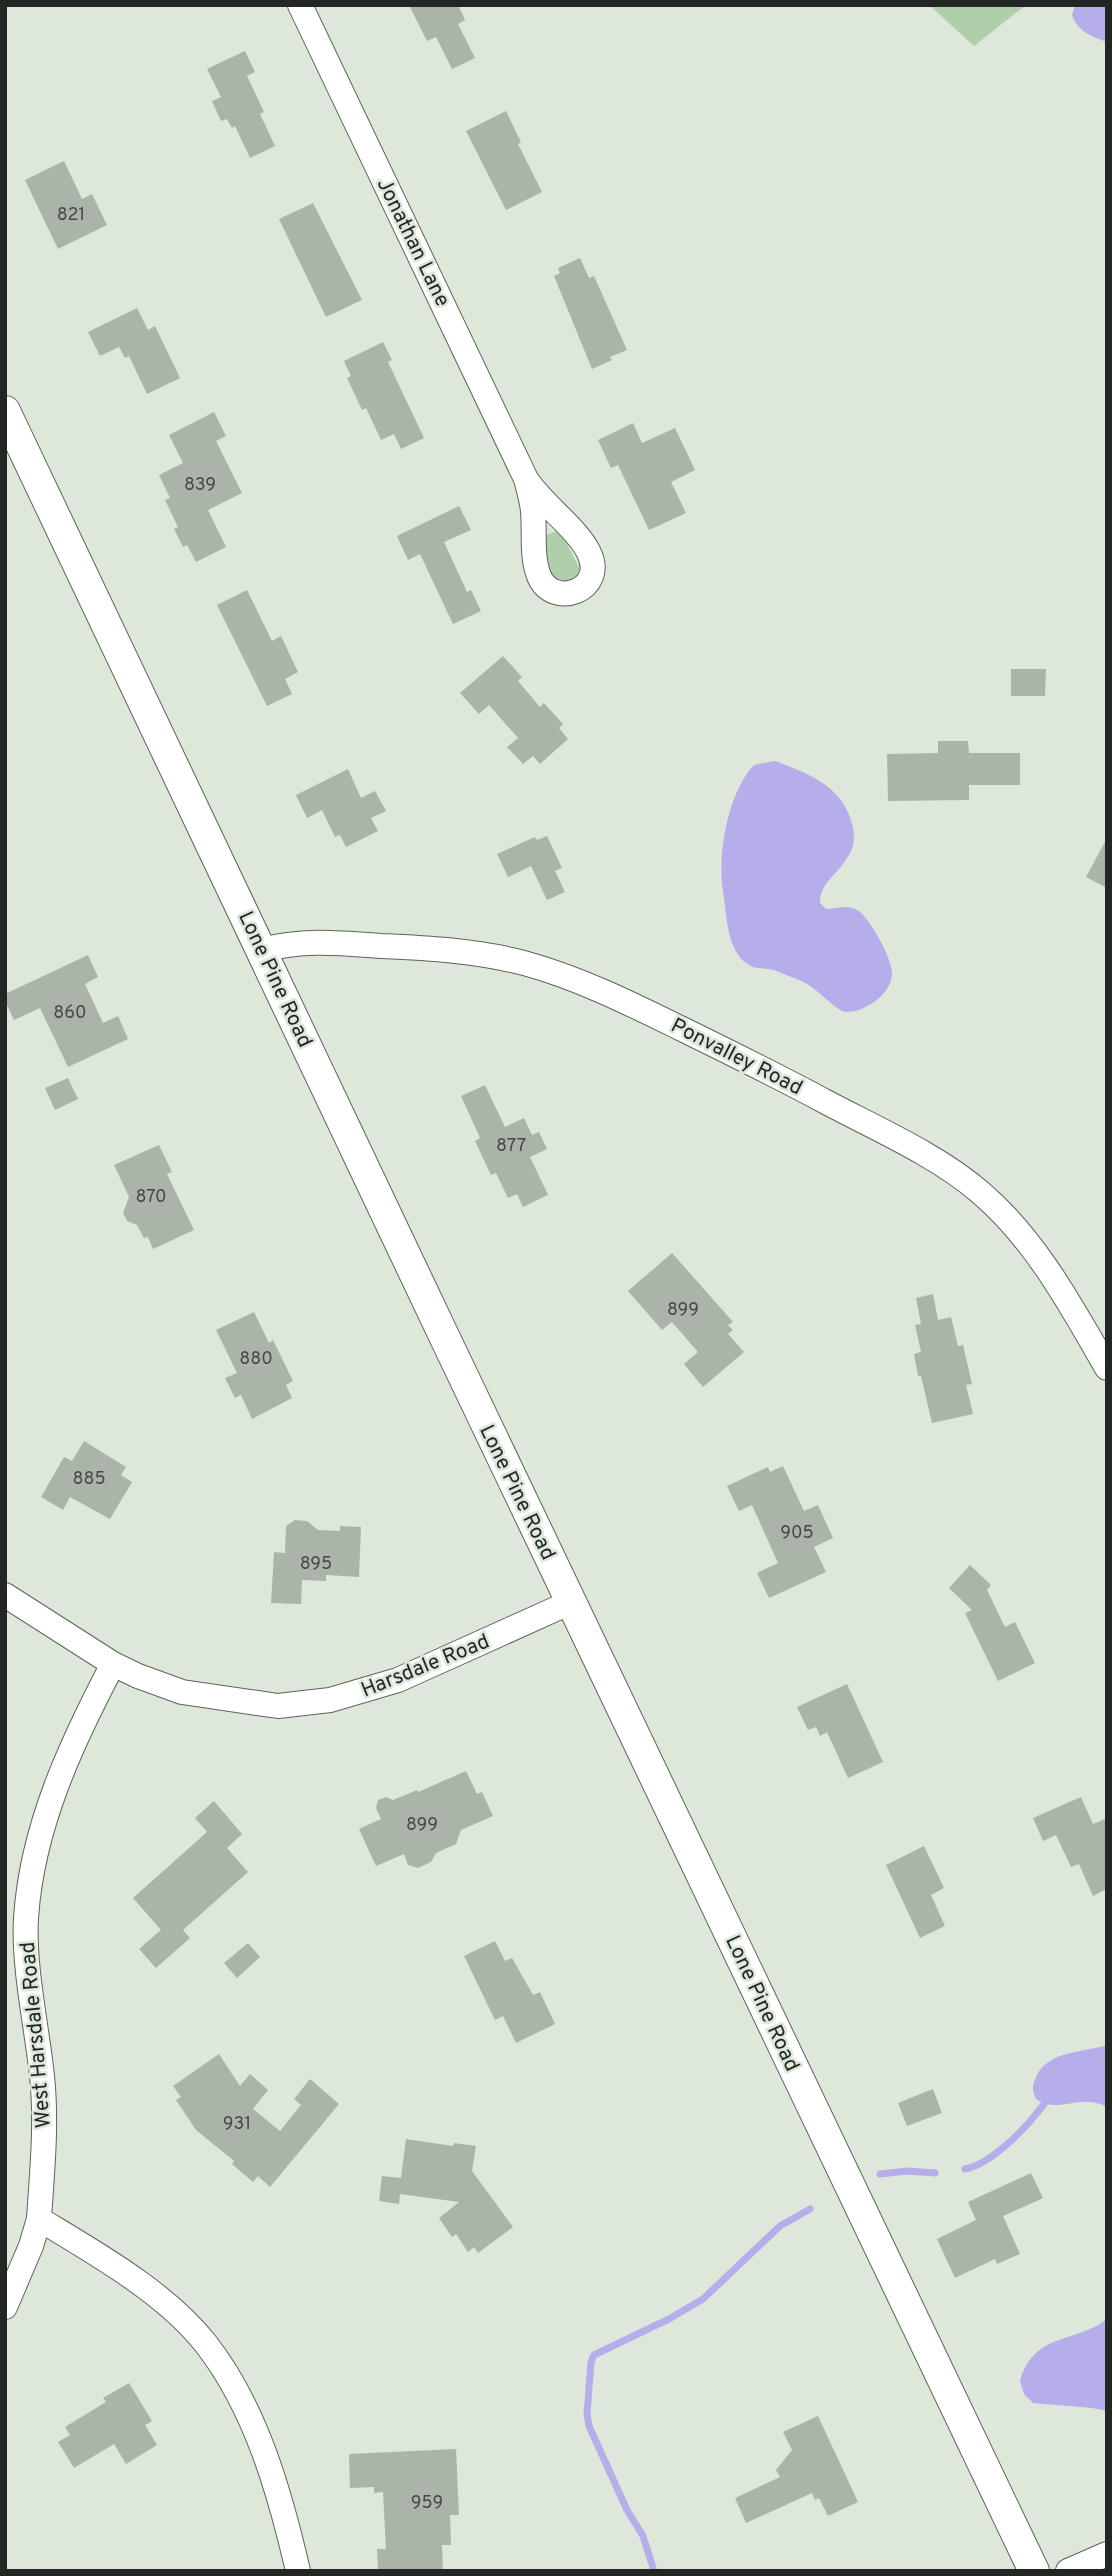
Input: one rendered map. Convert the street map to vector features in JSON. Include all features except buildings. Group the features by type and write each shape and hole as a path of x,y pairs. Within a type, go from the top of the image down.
{"street":[{"name":"Jonathan Lane","path":"300,5 526,479"},
{"name":"Lone Pine Road","path":"5,411 1034,2571"},
{"name":"Ponvalley Road","path":"262,950 287,943 312,942 422,948 522,963 610,993 763,1068 903,1143 979,1191 1015,1226 1037,1254 1107,1368"},
{"name":"Harsdale Road","path":"5,1595 113,1664 138,1676 181,1692 278,1706 330,1700 410,1675 571,1602"},
{"name":"West Harsdale Road","path":"5,2307 31,2246 39,2219 44,2113 25,1922 29,1883 54,1787 113,1664"},
{"path":"39,2219 138,2282 206,2343 254,2428 279,2499 298,2571"},
{"path":"1069,2571 1107,2554"}],"green space":[{"path":"929,5 1026,5 974,46"},
{"path":"557,531 580,569 576,581 553,581 546,564 546,535"}],"shaded area":[{"path":"1075,5 1107,5 1107,42 1077,25 1072,15"},
{"path":"775,761 824,784 834,792 849,814 854,832 853,847 823,890 820,903 826,909 849,907 862,914 874,929 889,959 891,981 876,1001 861,1009 841,1011 805,983 774,970 753,967 744,962 737,954 729,934 722,876 726,825 737,791 754,765"},
{"path":"1107,2045 1107,2107 1088,2102 1053,2105 1036,2099 1033,2088 1035,2080 1049,2062 1067,2054"},
{"path":"1107,2319 1107,2411 1033,2403 1024,2394 1020,2381 1035,2354 1046,2346 1095,2327"}],"waterway":[{"path":"965,2169 998,2152 1029,2123 1044,2104"},
{"path":"880,2174 907,2171 935,2173"},
{"path":"654,2571 643,2536 627,2510 589,2426 587,2414 591,2362 594,2355 669,2319 703,2299 780,2226 810,2209"}]}
